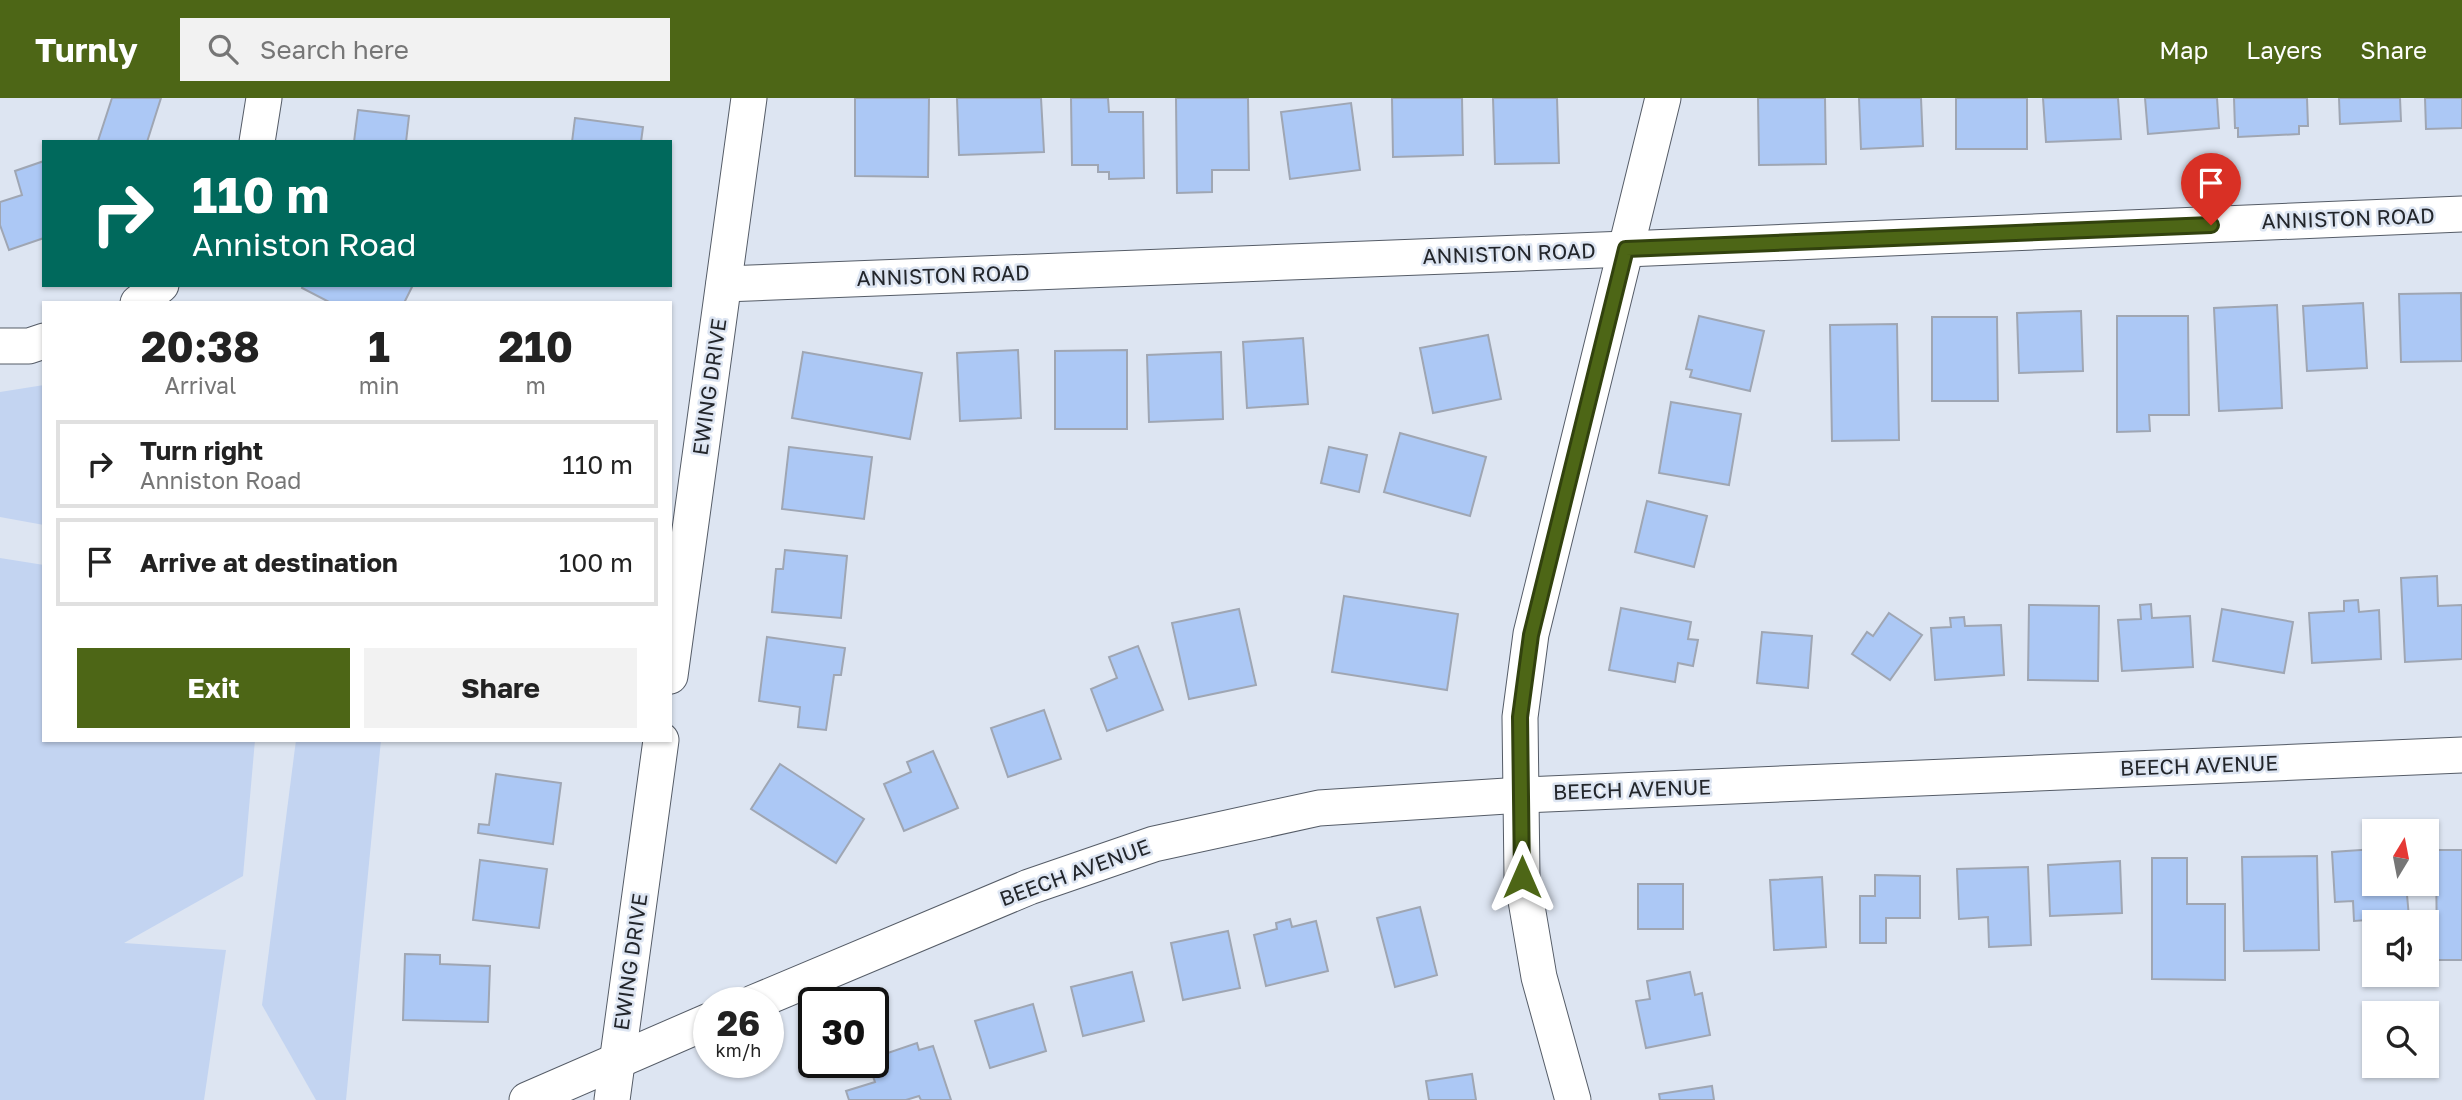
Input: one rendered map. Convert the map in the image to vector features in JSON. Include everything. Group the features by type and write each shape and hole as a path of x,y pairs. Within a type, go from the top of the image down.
{"street":[{"path":"257,140 264,98"},
{"name":"EWING DRIVE","path":"672,661 749,98"},
{"path":"1573,1100 1537,965 1522,877 1520,717 1531,635 1663,98"},
{"name":"ANNISTON ROAD","path":"724,284 2462,214"},
{"path":"141,301 158,287"},
{"path":"0,346 42,342"},
{"name":"EWING DRIVE","path":"612,1100 662,742"},
{"name":"BEECH AVENUE","path":"784,990 1029,887 1154,844 1319,808 1522,795 2462,755"},
{"path":"527,1100 693,1028"}],"shaded area":[{"path":"42,385 42,525 0,517 0,392"},
{"path":"0,558 42,565 42,742 255,742 243,876 124,943 226,950 204,1100 0,1100"},
{"path":"296,742 381,742 346,1100 316,1100 262,1005"}],"building":[{"path":"112,98 161,98 148,140 98,140"},
{"path":"855,98 929,98 928,177 855,176"},
{"path":"957,98 1041,98 1044,152 959,155"},
{"path":"1071,98 1108,98 1109,112 1143,112 1144,178 1109,179 1109,172 1098,172 1098,165 1072,165"},
{"path":"1176,98 1248,98 1249,170 1212,170 1212,192 1177,193"},
{"path":"1392,98 1462,98 1463,155 1393,157"},
{"path":"1493,98 1557,98 1559,163 1495,164"},
{"path":"1758,98 1825,98 1826,164 1759,165"},
{"path":"1859,98 1921,98 1923,146 1861,149"},
{"path":"1956,98 2027,98 2027,149 1956,149"},
{"path":"2043,98 2118,98 2121,139 2046,142"},
{"path":"2145,98 2217,98 2219,128 2148,134"},
{"path":"2234,98 2307,98 2308,126 2299,126 2299,134 2238,137"},
{"path":"2339,98 2400,98 2401,121 2340,124"},
{"path":"2425,98 2462,98 2462,128 2426,129"},
{"path":"1351,103 1360,170 1290,179 1281,112"},
{"path":"358,110 409,116 406,140 354,140"},
{"path":"575,118 643,127 641,140 572,140"},
{"path":"42,162 42,239 9,250 0,225 0,202 22,195 15,171"},
{"path":"412,287 405,301 327,301 302,288"},
{"path":"2461,293 2462,361 2401,362 2399,294"},
{"path":"2363,303 2367,368 2307,371 2303,306"},
{"path":"2277,305 2282,408 2219,411 2214,308"},
{"path":"2081,311 2083,371 2019,373 2017,313"},
{"path":"1699,316 1764,331 1750,391 1690,377 1692,370 1686,369"},
{"path":"2117,316 2188,316 2189,415 2149,415 2150,431 2117,432"},
{"path":"1932,317 1997,317 1998,401 1932,401"},
{"path":"1897,324 1899,440 1832,441 1830,325"},
{"path":"1488,335 1501,399 1433,413 1420,348"},
{"path":"1303,338 1308,404 1247,408 1243,342"},
{"path":"1018,350 1021,418 960,421 957,353"},
{"path":"1127,350 1127,429 1055,429 1055,351"},
{"path":"803,352 922,373 910,439 792,418"},
{"path":"1221,352 1223,419 1149,422 1147,355"},
{"path":"1671,402 1741,414 1729,485 1659,473"},
{"path":"1400,433 1486,457 1470,516 1384,492"},
{"path":"789,447 872,457 864,519 782,509"},
{"path":"1329,447 1367,455 1359,492 1321,483"},
{"path":"1647,501 1707,516 1694,567 1635,552"},
{"path":"785,550 847,556 841,618 772,612 776,569 783,569"},
{"path":"2437,576 2438,606 2462,605 2462,659 2405,662 2401,578"},
{"path":"1344,596 1458,614 1447,690 1332,672"},
{"path":"2358,600 2359,612 2379,610 2381,659 2312,663 2309,613 2344,611 2344,601"},
{"path":"2151,604 2152,618 2190,616 2193,667 2122,671 2118,620 2141,619 2140,605"},
{"path":"2029,605 2099,606 2098,681 2028,680"},
{"path":"1621,608 1691,622 1688,639 1698,640 1693,666 1678,663 1675,682 1609,670"},
{"path":"1239,609 1256,685 1189,699 1172,623"},
{"path":"2222,609 2293,622 2284,673 2213,661"},
{"path":"1889,613 1922,635 1890,680 1852,654 1867,632 1873,636"},
{"path":"1964,617 1965,626 2001,625 2004,675 1935,680 1931,628 1951,627 1950,618"},
{"path":"1762,632 1812,636 1808,688 1757,683"},
{"path":"767,637 845,648 841,675 834,675 826,730 798,727 800,707 759,701"},
{"path":"1138,646 1163,710 1107,731 1091,689 1117,678 1109,657"},
{"path":"1044,710 1061,759 1008,777 991,728"},
{"path":"933,751 958,808 904,831 884,784 911,772 907,762"},
{"path":"780,764 864,819 836,863 751,809"},
{"path":"496,774 561,783 553,844 478,833 479,824 489,825"},
{"path":"2362,850 2362,896 2407,896 2408,910 2362,910 2362,920 2354,921 2353,901 2335,902 2332,852"},
{"path":"2440,850 2462,850 2462,960 2439,960 2439,910 2437,910 2436,896 2440,896"},
{"path":"2317,856 2319,950 2244,951 2242,857"},
{"path":"2152,858 2187,858 2187,904 2225,904 2225,980 2152,979"},
{"path":"480,860 547,869 539,928 473,920"},
{"path":"2120,861 2122,913 2050,916 2048,865"},
{"path":"2028,867 2031,945 1989,947 1988,917 1959,919 1957,869"},
{"path":"1875,875 1920,876 1920,918 1886,918 1886,943 1860,943 1860,896 1875,896"},
{"path":"1822,877 1826,947 1774,950 1770,880"},
{"path":"1638,884 1683,884 1683,929 1638,929"},
{"path":"1420,907 1437,975 1395,987 1377,918"},
{"path":"1290,919 1292,927 1316,921 1328,971 1266,986 1254,935 1277,929 1276,923"},
{"path":"1228,931 1240,988 1183,1000 1171,943"},
{"path":"405,954 440,955 440,964 490,966 488,1022 403,1020"},
{"path":"1132,972 1144,1021 1083,1036 1071,987"},
{"path":"1690,972 1695,995 1702,993 1710,1035 1646,1048 1636,1001 1650,999 1647,981"},
{"path":"1033,1004 1046,1051 990,1068 975,1021"},
{"path":"917,1043 919,1050 933,1046 951,1100 921,1100 919,1096 906,1100 849,1100 846,1091 875,1082 874,1078 889,1078 889,1053"},
{"path":"1472,1074 1476,1100 1429,1100 1426,1081"},
{"path":"1712,1086 1714,1100 1660,1100 1659,1094"}],"route":[{"path":"1522,877 1520,717 1531,635 1626,249 2211,225"}]}
